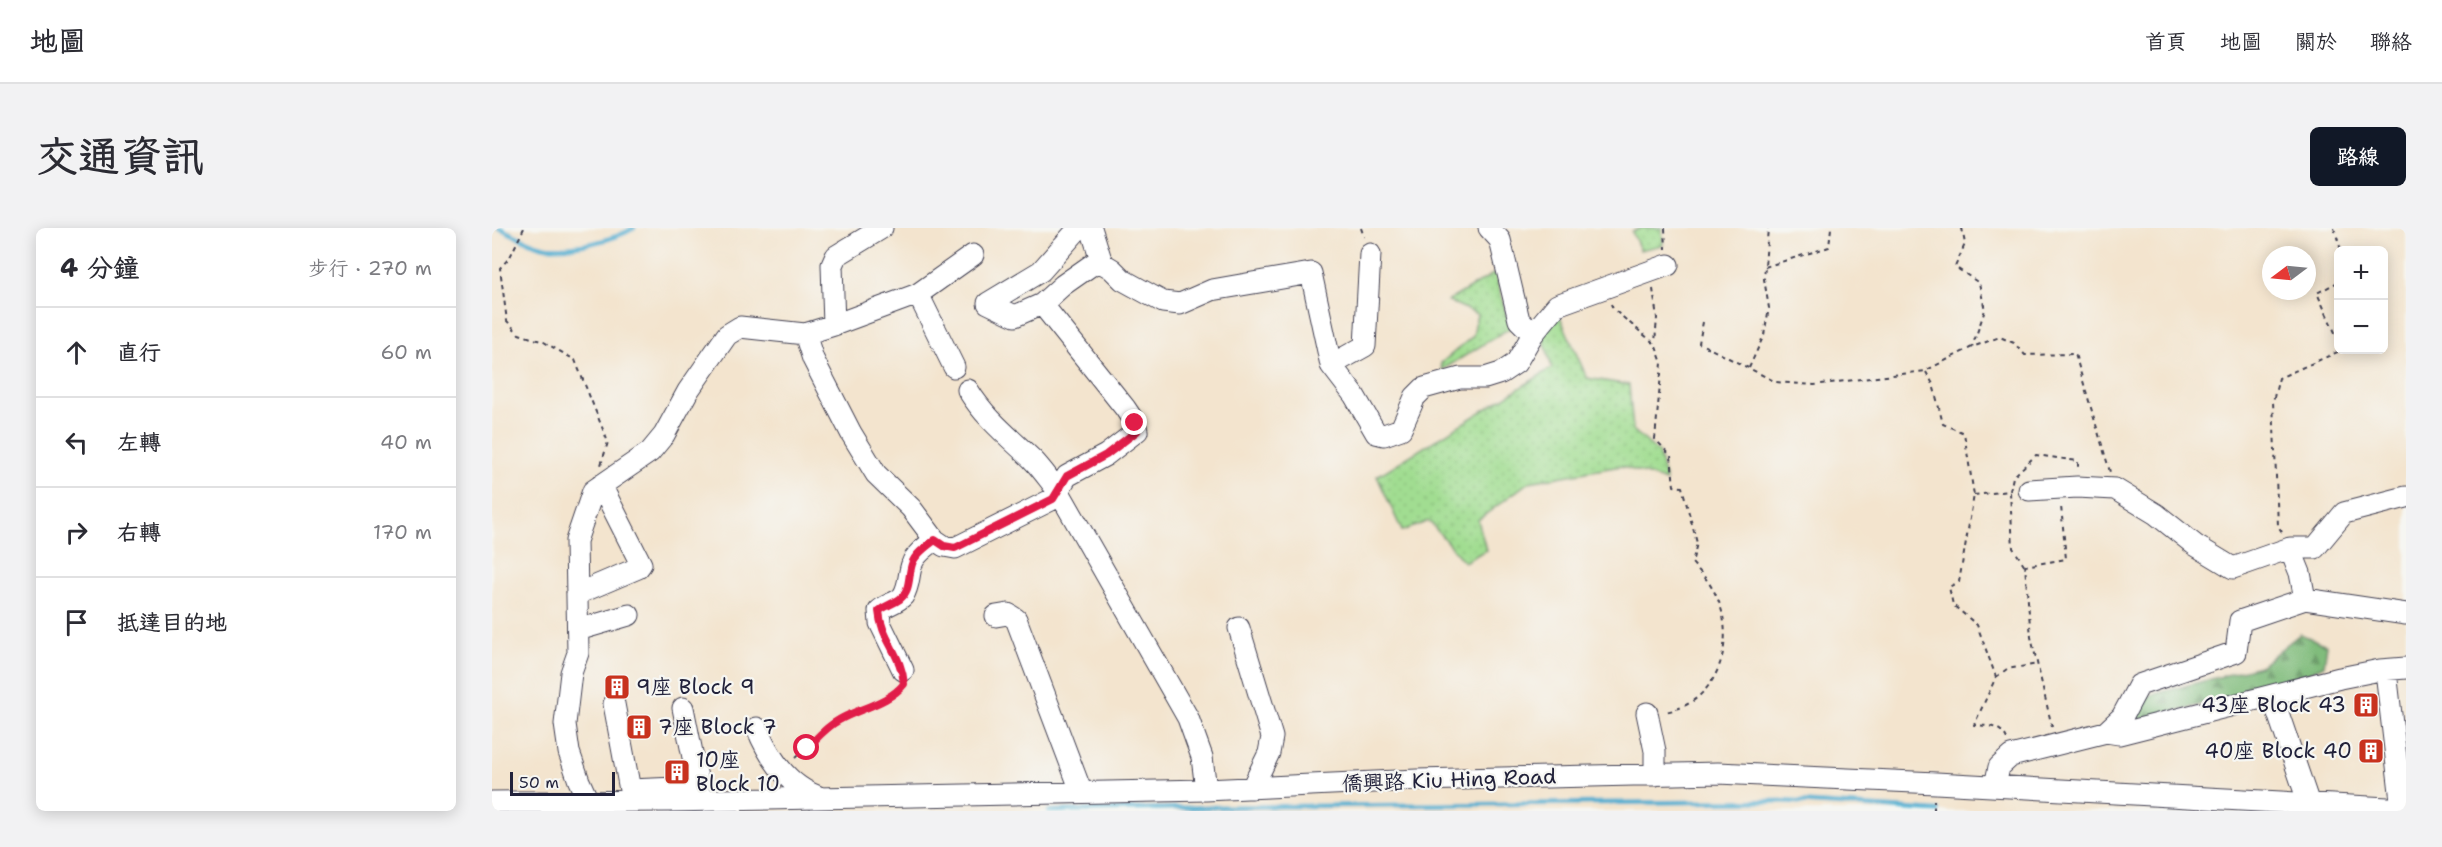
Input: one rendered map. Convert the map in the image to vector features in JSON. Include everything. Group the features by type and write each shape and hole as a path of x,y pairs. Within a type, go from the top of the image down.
{"street":[{"path":"834,325 832,265 836,256 882,228"},
{"path":"1079,228 1041,271 988,303 1015,316 1042,304 1063,285 1093,264 1102,263 1123,280 1162,302 1180,304 1212,290 1311,273 1331,365 1354,395 1371,427 1376,433 1384,435 1401,429 1415,397 1424,388 1460,378 1485,378 1501,373 1516,363 1533,334 1557,305 1659,268"},
{"path":"1091,228 1102,263"},
{"path":"1489,228 1500,240 1519,320 1533,334"},
{"path":"1331,365 1365,346 1370,254"},
{"path":"589,803 569,752 565,724 571,673 578,653 576,541 597,488 650,452 664,435 688,391 727,335 740,327 805,334 834,325 918,294 973,255"},
{"path":"918,294 954,367"},
{"path":"805,334 813,360 851,433 876,474 911,508 935,540 944,546 955,548 1053,499 1067,476 1114,450 1137,431 1135,423 1125,408 1042,304"},
{"path":"968,390 999,429 1034,461 1059,492 1188,718 1202,757 1206,789"},
{"path":"576,594 638,568 641,564 597,488"},
{"path":"2019,490 2115,489 2156,513 2195,545 2233,568 2290,548 2315,548 2344,513 2406,497"},
{"path":"903,670 880,623 879,611 885,605 900,599 908,587 912,563 935,540"},
{"path":"2290,548 2300,573 2305,598"},
{"path":"2106,732 2122,717 2139,685 2236,652 2240,621 2305,598 2406,614"},
{"path":"996,616 1008,614 1016,619 1080,791"},
{"path":"578,630 629,615"},
{"path":"1239,628 1272,736 1269,753 1252,788"},
{"path":"1995,786 1999,767 2011,756 2106,732 2120,734 2340,678 2380,670 2406,668"},
{"path":"2386,680 2404,809"},
{"path":"614,704 630,790 650,795 699,787 683,708"},
{"path":"2277,710 2308,804"},
{"path":"1647,713 1655,751 1655,775"},
{"path":"758,728 766,750 781,770 801,790 821,797"},
{"name":"僑興路 Kiu Hing Road","path":"492,802 589,803 650,795 821,797 1252,788 1417,780 1718,773 2404,809"}],"path":[{"path":"1749,368 1764,335 1769,308 1764,279 1768,228"},
{"path":"1766,267 1829,247 1831,228"},
{"path":"1962,228 1965,244 1955,267 1979,283 1985,310 1972,347"},
{"path":"2334,228 2340,246"},
{"path":"524,229 510,257 500,268 507,321 519,334 544,342 575,360 608,442 597,488"},
{"path":"1647,713 1667,712 1688,704 1701,695 1718,671 1725,647 1721,612 1713,589 1692,563 1697,543 1683,487 1674,486 1671,456 1656,439 1662,363 1655,344 1659,268"},
{"path":"2334,284 2317,293 2334,330"},
{"path":"1605,288 1613,309 1655,344"},
{"path":"1703,322 1699,343 1776,382 1814,385 1925,371 1972,347 2000,337 2014,343 2025,355 2075,354 2115,489"},
{"path":"2290,548 2278,526 2272,401 2279,378 2334,354"},
{"path":"1925,371 1933,384 1943,424 1964,433 1974,495 1959,582 1949,587 1953,605 1977,625 1996,677"},
{"path":"2025,566 2066,559 2060,488"},
{"path":"2019,490 2013,548 2025,566 2031,637 2055,744"},
{"path":"2011,756 2006,735 1995,726 1974,725 1996,677 2007,669 2038,664"},
{"path":"781,770 838,720 897,693 904,684 903,670"}],"green space":[{"path":"1642,228 1662,228 1663,245 1640,250 1632,232"},
{"path":"1495,273 1510,328 1442,370 1441,363 1473,336 1477,314 1448,301"},
{"path":"1558,312 1587,378 1629,385 1633,430 1658,452 1666,481 1621,466 1529,482 1478,520 1486,550 1464,562 1429,521 1402,531 1377,476 1552,368 1542,333"},
{"path":"2300,634 2327,645 2324,666 2282,684 2129,723 2136,699 2260,666"}],"waterway":[{"path":"499,228 547,247 581,245 604,240 634,228"},
{"path":"1049,811 1781,801 1938,811"}],"place":[{"name":"9座 Block 9","path":"617,687"},
{"name":"43座 Block 43","path":"2366,705"},
{"name":"7座 Block 7","path":"639,727"},
{"name":"40座 Block 40","path":"2371,751"},
{"name":"10座 Block 10","path":"677,772"}],"route":[{"path":"807,748 823,731 838,720 897,693 904,684 903,670 880,623 879,611 885,605 900,599 908,587 912,563 917,556 935,540 944,546 955,548 1053,499 1067,476 1122,445 1137,431 1135,423"}]}
